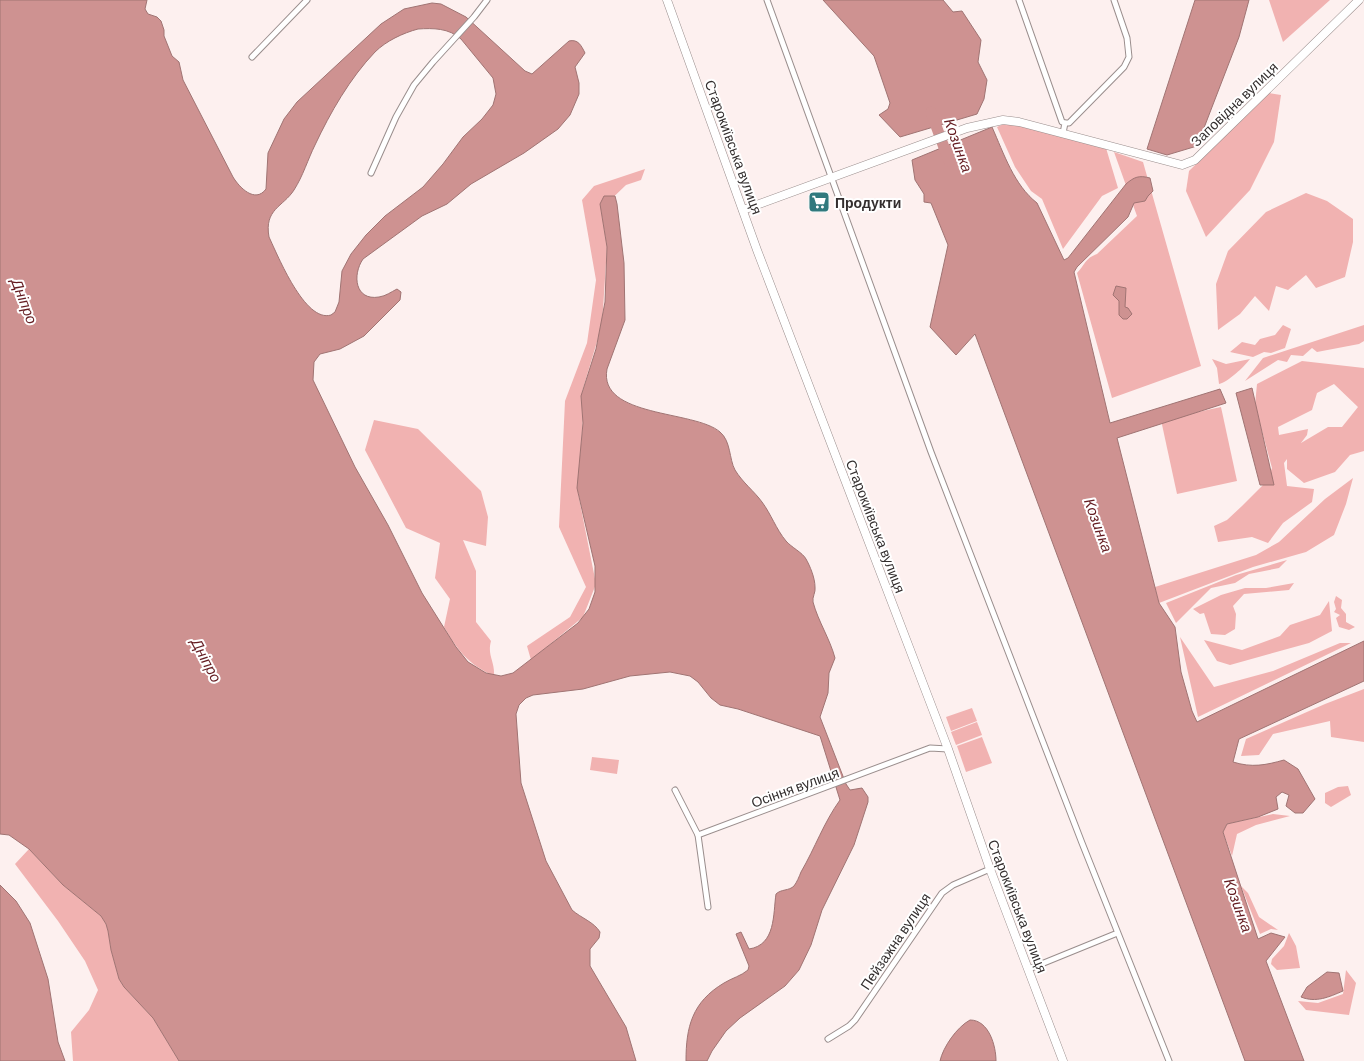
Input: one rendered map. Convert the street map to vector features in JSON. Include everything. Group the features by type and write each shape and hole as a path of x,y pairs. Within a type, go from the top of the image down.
{"street":[{"path":"252,57 307,0"},
{"path":"371,173 396,117 422,75 474,18 487,0"},
{"name":"Старокиївська вулиця","path":"667,0 743,210 948,749 990,869 1064,1061"},
{"path":"767,0 934,460 1082,843 1169,1061"},
{"path":"1019,0 1062,122 1065,123"},
{"path":"1065,123 1069,123 1124,67 1129,57 1127,38 1114,0"},
{"name":"Заповідна вулиця","path":"743,210 966,128 1002,120 1020,122 1063,133 1136,152 1165,162 1182,164 1195,160 1359,0"},
{"path":"1063,133 1065,123"},
{"name":"Осіння вулиця","path":"698,835 930,748 948,749"},
{"path":"675,790 698,835 708,907"},
{"name":"Пейзажна вулиця","path":"828,1039 855,1020 942,893 953,885 990,869"},
{"path":"1029,969 1115,934"}],"shaded area":[{"path":"1269,0 1330,0 1283,42"},
{"path":"1269,93 1281,95 1274,142 1250,190 1206,237 1186,191 1189,171"},
{"path":"1006,123 1106,148 1118,188 1102,196 1063,249 1042,199 1031,191 1015,167 997,127"},
{"path":"1114,152 1143,162 1201,366 1112,398 1077,273 1088,260 1097,254 1137,216"},
{"path":"645,169 641,180 626,185 601,209 607,247 602,325 582,392 583,417 578,493 596,584 583,617 531,660 527,646 570,617 586,587 559,527 565,401 587,343 596,280 582,200 594,186"},
{"path":"1306,193 1327,201 1353,219 1353,242 1345,277 1316,288 1306,275 1288,290 1276,286 1269,311 1255,296 1240,314 1218,330 1216,284 1228,251 1266,212"},
{"path":"1283,325 1291,329 1285,348 1271,353 1264,352 1253,357 1230,352 1242,342 1255,345 1260,339 1275,335"},
{"path":"1364,325 1364,341 1359,344 1317,352 1312,348 1303,356 1291,355 1287,362 1278,360 1245,381 1263,358"},
{"path":"1212,359 1226,364 1250,359 1236,374 1219,384 1217,368"},
{"path":"1302,361 1364,368 1364,451 1350,455 1335,472 1304,483 1287,469 1287,459 1284,463 1287,486 1314,489 1312,502 1283,523 1268,543 1252,537 1218,542 1214,526 1227,520 1266,482 1272,468 1255,405 1257,384","holes":["1334,384 1358,407 1342,427 1328,427 1301,443 1307,435 1308,429 1279,435 1278,427 1312,410 1317,393"]},
{"path":"1221,407 1237,481 1177,494 1161,420"},
{"path":"374,420 418,429 481,491 488,517 486,546 463,540 476,571 476,622 491,641 490,651 494,676 470,662 454,643 444,627 450,599 435,578 440,543 406,528 365,450"},
{"path":"1353,478 1346,504 1334,535 1306,552 1253,567 1159,603 1155,587 1256,555 1279,542 1325,499"},
{"path":"1287,560 1279,568 1249,574 1235,583 1211,588 1176,623 1166,603 1236,575"},
{"path":"1294,583 1289,590 1244,594 1233,606 1236,614 1235,629 1225,635 1211,634 1204,613 1200,614 1193,609 1221,595 1245,588 1266,588"},
{"path":"1336,596 1342,600 1341,608 1346,614 1346,622 1355,627 1349,630 1339,627 1336,618 1340,615 1334,612 1336,609 1334,602"},
{"path":"1329,601 1332,631 1309,643 1230,665 1217,661 1204,640 1242,650 1280,636 1290,625 1320,615"},
{"path":"1180,637 1214,687 1273,671 1340,643 1351,643 1198,717"},
{"path":"1364,689 1364,742 1331,737 1330,721 1273,734 1259,755 1241,756 1246,739"},
{"path":"972,708 977,721 951,731 946,717"},
{"path":"977,722 982,735 956,745 951,732"},
{"path":"982,737 992,763 966,772 957,746"},
{"path":"592,757 619,760 617,774 590,770"},
{"path":"1348,786 1351,795 1331,807 1325,803 1325,793 1338,787"},
{"path":"1273,814 1290,816 1256,825 1237,834 1232,856 1223,832 1227,824"},
{"path":"29,849 63,885 101,916 108,931 119,979 153,1018 179,1061 73,1061 71,1032 89,1010 98,990 85,961 58,921 15,864"},
{"path":"1241,886 1248,893 1259,917 1278,930 1271,929 1260,934"},
{"path":"1289,933 1296,946 1300,968 1277,970 1271,964 1272,959 1284,946"},
{"path":"1346,970 1356,983 1349,1015 1306,1010 1298,1001 1318,1003 1343,994"}],"water":[{"name":"Дніпро","path":"0,0 147,0 145,9 148,14 157,17 161,21 164,36 172,56 179,62 183,80 233,177 243,189 257,195 266,189 268,153 284,119 297,102 381,24 404,9 432,3 441,4 466,17 525,71 532,74 569,41 577,42 585,53 575,67 579,83 579,94 570,115 558,129 524,153 471,184 447,204 422,216 363,259 357,272 360,291 371,297 379,297 397,289 401,292 400,300 364,336 340,349 320,354 314,362 313,380 355,467 388,525 422,593 456,647 468,662 486,673 501,676 513,673 578,623 589,609 595,592 595,566 577,488 583,423 581,396 596,349 605,302 607,247 600,204 604,196 615,196 624,263 625,320 607,369 608,385 617,396 632,405 708,425 724,436 735,470 741,479 762,502 786,541 802,554 808,562 815,584 813,602 835,658 829,673 828,693 820,717 846,784 850,790 862,788 868,797 868,802 854,845 822,910 811,945 799,970 785,986 740,1018 726,1031 707,1061 686,1061 687,1037 693,1016 698,1007 713,990 748,970 749,966 736,934 741,932 749,949 764,942 771,928 776,894 792,888 795,884 824,826 840,800 820,736 738,709 720,705 690,676 670,672 630,676 583,689 533,695 526,698 519,705 516,714 521,783 546,861 572,910 594,925 600,932 599,938 590,949 590,966 626,1027 636,1061 179,1061 153,1018 119,979 106,924 101,916 63,885 29,849 9,835 0,834","holes":["418,29 446,31 461,39 493,78 496,94 493,105 482,119 463,137 423,187 385,216 366,235 351,254 342,271 339,302 335,312 331,315 321,315 302,299 286,272 269,237 269,220 276,209 294,190 334,108 366,62 379,48 389,41"]},
{"path":"823,0 943,0 953,12 962,11 981,40 978,62 987,80 984,99 977,114 900,137 879,115 888,109 890,103 874,56"},
{"path":"1195,0 1249,0 1239,37 1197,146 1167,155 1147,149"},
{"path":"992,127 1010,168 1022,187 1037,203 1064,260 1068,258 1126,184 1137,177 1150,178 1153,191 1145,201 1134,203 1128,217 1074,272 1110,423 1220,389 1226,403 1117,438 1159,603 1175,627 1181,672 1197,722 1364,641 1364,681 1239,739 1233,762 1259,765 1284,760 1298,769 1315,799 1303,813 1295,813 1286,806 1289,795 1282,792 1276,797 1278,809 1258,817 1227,824 1223,832 1258,939 1271,933 1285,937 1266,961 1304,1061 1245,1061 975,334 956,355 930,327 948,245 931,203 924,202 924,194 915,180 912,160"},
{"path":"1116,286 1126,288 1125,307 1132,314 1127,319 1123,319 1119,315 1119,301 1113,295"},
{"path":"1252,388 1274,485 1260,485 1236,393"},
{"path":"0,885 16,901 30,923 48,979 58,1042 65,1061 0,1061"},
{"path":"1327,972 1339,973 1343,991 1317,999 1301,997 1307,987"},
{"path":"970,1020 977,1021 987,1029 995,1048 996,1061 940,1061 951,1038 960,1027"}],"waterway":[{"name":"Козинка","path":"931,112 949,161"}],"place":[{"name":"Продукти","path":"819,202"}]}
